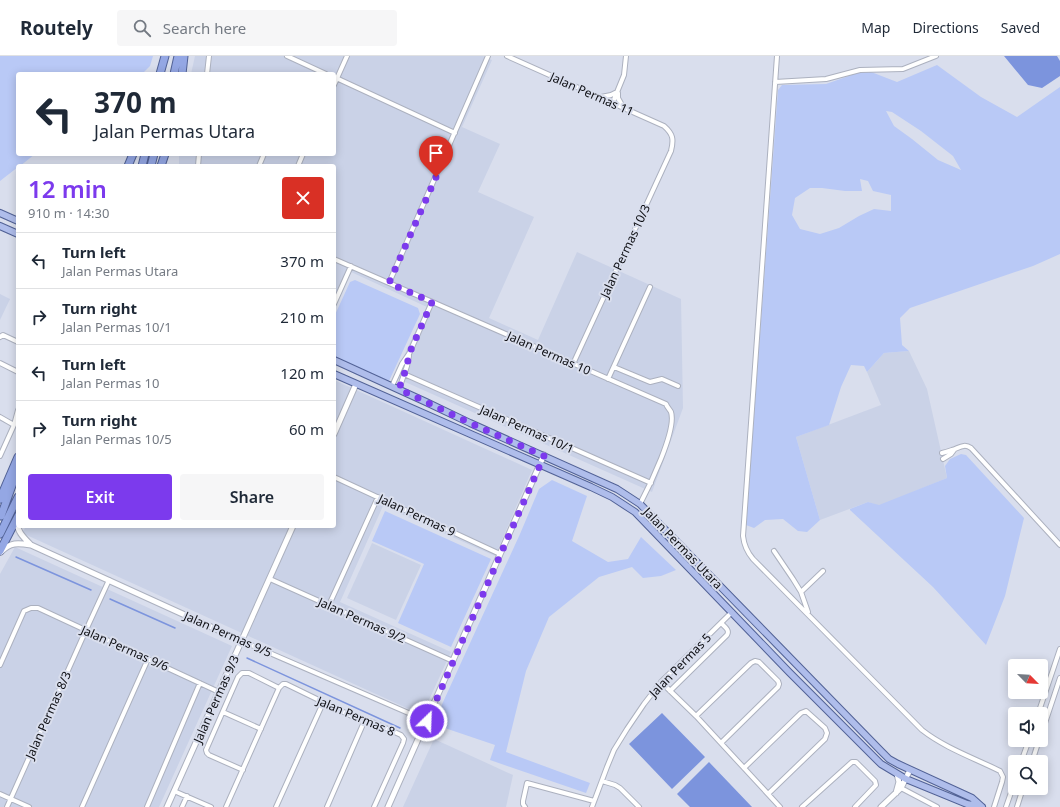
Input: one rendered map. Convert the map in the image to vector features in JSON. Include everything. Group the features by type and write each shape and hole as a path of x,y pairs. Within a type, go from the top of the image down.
{"highway":[{"path":"161,72 165,56"},
{"path":"164,72 168,56"},
{"path":"174,72 178,56"},
{"path":"182,72 184,56"},
{"path":"0,499 16,463"},
{"path":"1,518 16,475"},
{"path":"1,518 16,484"},
{"path":"0,534 16,501"},
{"path":"0,552 16,520"}],"main road":[{"path":"0,213 16,220"},
{"path":"0,226 16,233"},
{"name":"Jalan Permas Utara","path":"336,361 617,489 640,504 889,759 972,798 982,807"},
{"name":"Jalan Permas Utara","path":"336,375 612,497 635,512 789,672 881,764 906,779 967,804 982,807"},
{"path":"466,433 471,428 470,423"}],"street":[{"path":"207,72 210,56"},
{"path":"287,56 322,72"},
{"path":"347,56 336,78 455,133"},
{"path":"389,283 488,56"},
{"name":"Jalan Permas 11","path":"507,56 664,126 670,131 672,137"},
{"path":"613,102 624,75 626,56"},
{"path":"777,56 743,542 749,554 922,730 930,737 1000,771 1003,777 994,807"},
{"path":"775,82 826,80 860,70 903,69 936,56"},
{"path":"601,97 617,92"},
{"path":"617,92 618,98 624,108"},
{"name":"Jalan Permas 10/3","path":"573,364 671,151 672,137"},
{"name":"Jalan Permas 10","path":"336,260 666,404 671,412 672,422 665,447 651,483 640,504"},
{"path":"336,299 350,266"},
{"path":"608,379 650,287"},
{"path":"392,386 402,364 409,354 432,302"},
{"path":"0,337 5,335 16,341"},
{"path":"399,389 407,366 409,354"},
{"path":"0,363 16,371"},
{"path":"614,367 650,382 662,379 678,386"},
{"name":"Jalan Permas 10/1","path":"404,374 651,483"},
{"path":"336,429 356,384"},
{"path":"0,417 14,424"},
{"path":"0,456 16,417"},
{"path":"942,453 965,445 971,448 1060,545"},
{"path":"943,459 954,450"},
{"path":"388,807 544,456"},
{"name":"Jalan Permas 9","path":"336,478 500,554"},
{"path":"329,605 378,497"},
{"name":"Jalan Permas 9/5","path":"17,528 22,536 31,545"},
{"name":"Jalan Permas 9/3","path":"167,807 293,528"},
{"name":"Jalan Permas 9/5","path":"0,552 11,544 19,543 31,545 242,641 427,721"},
{"path":"774,551 794,579 801,592 808,615"},
{"path":"801,592 823,571"},
{"name":"Jalan Permas 9/2","path":"270,579 453,661"},
{"name":"Jalan Permas 8/3","path":"7,807 108,580"},
{"name":"Jalan Permas 9/6","path":"0,665 24,610 38,608 219,692"},
{"name":"Jalan Permas 5","path":"592,807 614,750 626,729 661,682 732,612"},
{"path":"670,690 727,635 728,630 721,623"},
{"path":"1040,707 1060,649"},
{"path":"82,807 148,659"},
{"path":"696,716 751,663 755,661 759,662 778,681 779,684 721,743"},
{"path":"226,807 243,770 279,688 249,673 242,672 238,677 206,750 207,753 213,757 243,770"},
{"path":"1048,714 1060,678"},
{"path":"661,682 696,716 780,807"},
{"path":"147,807 200,683"},
{"name":"Jalan Permas 8","path":"279,688 283,684 286,684 364,722 370,722 401,735 404,739 403,744 374,807"},
{"path":"276,807 324,703"},
{"path":"744,768 801,713 806,711 825,728 827,733 825,739 768,794"},
{"path":"223,712 261,729"},
{"path":"327,807 364,722"},
{"path":"1034,755 1037,747"},
{"path":"802,807 854,761 876,781 876,785 855,807"},
{"path":"881,807 901,788 910,770"},
{"path":"896,793 899,782 897,774"},
{"path":"602,781 620,788 639,807"},
{"path":"525,807 523,801 526,783 528,782 594,801"},
{"path":"901,788 937,807"},
{"path":"174,791 212,807"},
{"path":"0,794 29,807"},
{"path":"1006,807 1010,795"},
{"path":"1017,807 1021,795"},
{"path":"182,807 187,796"}],"shaded area":[{"path":"0,56 153,56 150,66 144,72 16,72 16,156 32,156 22,164 16,164 16,169 0,181"},
{"path":"195,56 483,56 492,60 462,127 500,144 478,192 534,217 489,318 538,340 577,252 681,299 683,408 652,492 394,377 427,307 349,271 336,300 336,164 179,164 179,156 336,156 336,72 191,72"},
{"path":"937,65 981,97 1017,117 1060,87 1060,254 1033,266 910,308 900,318 902,345 909,351 884,353 867,372 864,366 851,365 841,387 829,425 796,437 820,520 807,532 798,531 783,519 765,520 754,528 746,525 778,90 782,85 826,84 866,70 897,82","holes":["886,111 892,112 921,131 953,156 961,170 938,160 894,126","860,179 868,181 873,191 891,195 891,211 874,209 839,228 820,234 800,229 792,215 795,198 810,188 862,191"]},
{"path":"355,280 418,308 420,314 389,381 386,382 336,359 336,313 350,282"},
{"path":"0,294 10,299 0,320"},
{"path":"909,351 927,389 947,478 879,506 868,502 820,520 796,437 881,405 867,372 884,353"},
{"path":"336,381 532,470 495,556 383,506 340,602 451,652 422,715 22,533 25,528 336,528"},
{"path":"961,454 966,455 1024,518 1005,596 986,645 933,587 850,510 868,502 879,505 947,478 945,466 950,459"},
{"path":"552,480 587,496 572,541 608,562 628,559 641,537 676,570 661,576 643,578 632,567 599,577 549,617 526,671 506,752 590,783 586,793 490,760 495,745 433,724 539,489"},
{"path":"385,511 491,559 451,647 398,623 424,564 372,541"},
{"path":"372,543 421,565 396,620 347,598"},
{"path":"15,547 232,646 159,807 0,807 0,574"},
{"path":"434,739 513,775 506,807 403,807"}],"water":[{"path":"1004,56 1057,56 1060,61 1060,76 1042,88 1028,85"},
{"path":"662,713 705,757 672,789 629,744"},
{"path":"709,762 752,807 690,807 677,794"}],"waterway":[{"path":"16,557 91,590"},
{"path":"110,599 175,628"},
{"path":"247,658 400,728"}],"route":[{"path":"427,721 544,456 399,389 407,366 409,354 432,302 389,283 436,177"}]}
